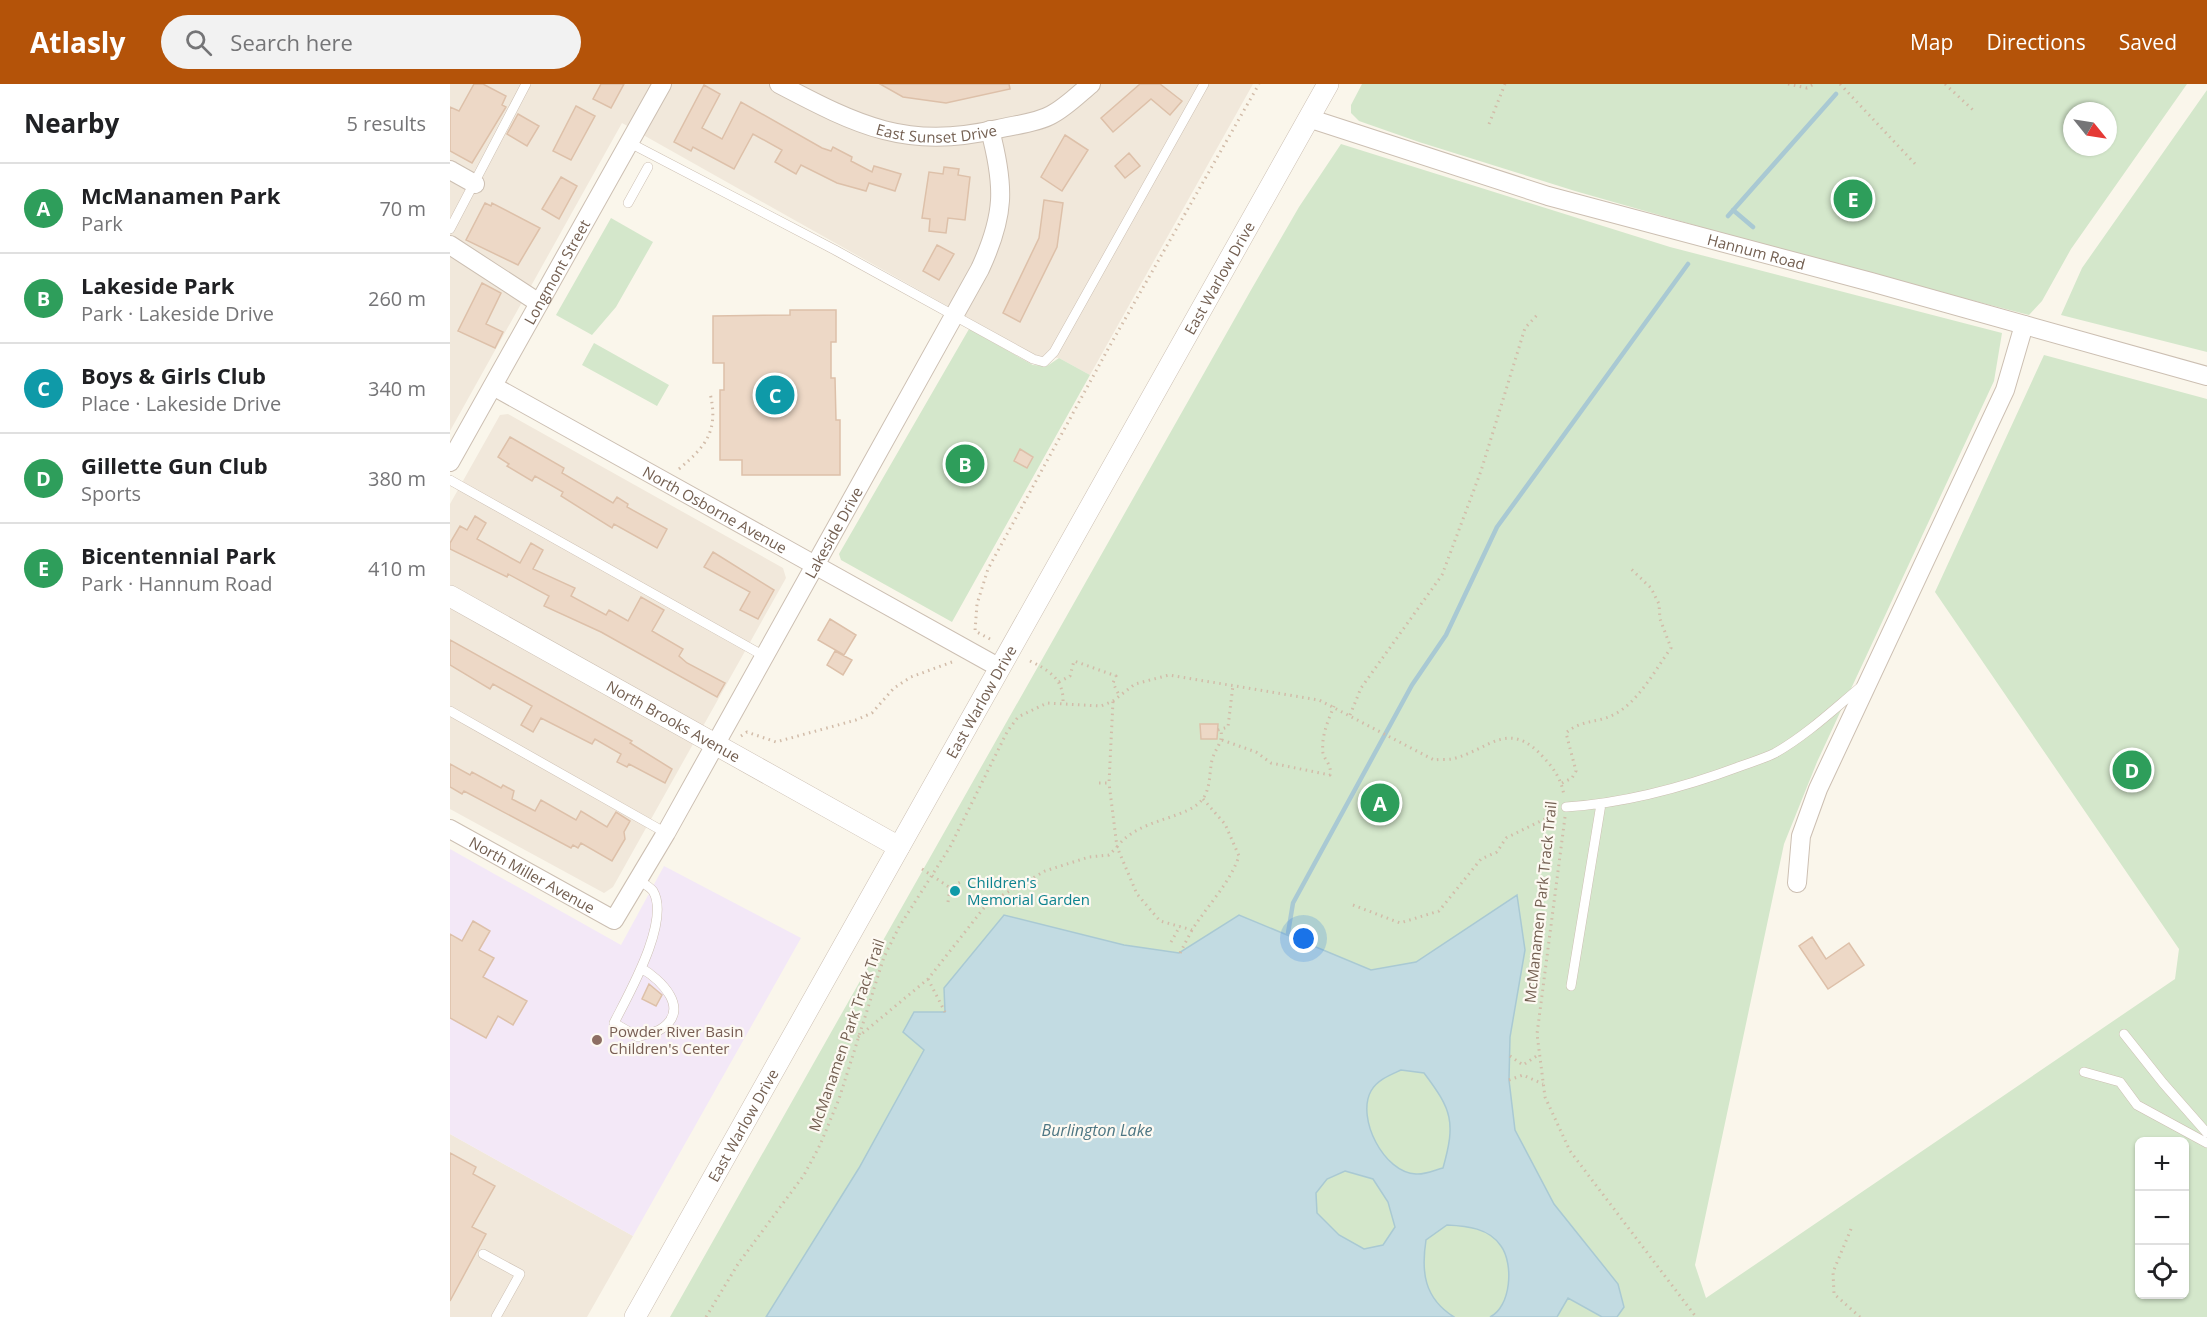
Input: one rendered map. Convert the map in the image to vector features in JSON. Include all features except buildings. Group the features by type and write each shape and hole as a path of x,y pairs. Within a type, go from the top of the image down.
{"street":[{"name":"Longmont Street","path":"450,462 662,84"},
{"name":"East Sunset Drive","path":"779,84 839,116 877,130 929,138 952,138 1050,116 1091,84"},
{"name":"East Warlow Drive","path":"635,1317 1328,84"},
{"name":"Hannum Road","path":"1308,118 1548,196 2207,376"},
{"name":"Lakeside Drive","path":"614,920 666,833 995,238 1001,209 1000,166 990,130"},
{"path":"450,170 475,184"},
{"path":"450,245 539,303"},
{"path":"1797,883 1801,836 1818,789 1874,675 2006,390 2024,325"},
{"name":"North Osborne Avenue","path":"493,386 999,668"},
{"name":"North Brooks Avenue","path":"450,596 899,847"},
{"name":"North Miller Avenue","path":"450,829 614,920"}],"lane":[{"path":"450,228 526,84"},
{"path":"630,143 1033,359 1044,362 1054,352 1204,84"},
{"path":"628,203 648,167"},
{"path":"450,480 764,656"},
{"path":"1566,807 1601,804 1712,777 1775,753 1819,722 1874,675"},
{"path":"450,711 666,833"},
{"path":"1571,986 1601,804"},
{"path":"638,880 652,890 658,906 641,968 614,1023 638,1037 661,1029 671,1019 673,1003 668,988 641,968"},
{"path":"2124,1034 2207,1133"},
{"path":"2084,1072 2120,1082 2137,1105 2207,1143"},
{"path":"483,1254 520,1274 496,1317"}],"path":[{"path":"990,639 975,631 977,604 988,569 1102,360 1259,84"},
{"path":"1489,124 1505,84"},
{"path":"1788,84 1808,88 1814,84"},
{"path":"1840,84 1918,167"},
{"path":"1945,84 1973,110"},
{"path":"1350,715 1361,688 1443,575 1481,471 1525,328 1538,314"},
{"path":"679,470 700,451 710,436 714,411 710,393"},
{"path":"1562,783 1572,778 1576,771 1566,733 1574,726 1613,716 1630,704 1671,648 1660,619 1659,604 1651,588 1630,568"},
{"path":"1030,661 1047,669 1059,682 1063,691 1063,702"},
{"path":"1059,682 1070,676 1074,661 1116,675 1113,683 1120,697"},
{"path":"741,736 747,732 776,742 856,720 872,713 894,688 910,677 952,662"},
{"name":"McManamen Park Track Trail","path":"706,1317 738,1264 804,1175 839,1099 884,957 898,927 950,847 1007,732 1018,717 1029,709 1047,702 1101,706 1120,697 1136,684 1168,675 1319,700 1434,760 1452,759 1489,741 1506,739 1523,741 1534,747 1562,783 1566,807 1537,1034 1543,1083 1549,1107 1570,1151 1696,1317"},
{"path":"857,1038 928,979 987,904 1045,871 1089,857 1109,855 1126,835 1150,822 1188,810 1203,799 1209,788 1213,758 1222,740 1219,730 1228,727 1233,686"},
{"path":"1113,701 1109,783 1117,847 1137,894 1160,921 1192,930"},
{"path":"1222,740 1256,752 1271,763 1330,775 1332,769 1323,753 1324,730 1334,706"},
{"path":"1099,783 1109,783"},
{"path":"1180,953 1192,930 1234,871 1239,856 1225,824 1203,799"},
{"path":"1353,905 1400,923 1439,911 1482,859 1497,852 1506,838 1545,821 1566,807"},
{"path":"922,869 958,893"},
{"path":"948,902 950,888 962,880"},
{"path":"1171,942 1180,926"},
{"path":"928,979 945,1012"},
{"path":"1523,1075 1523,1065 1529,1059 1539,1055"},
{"path":"1510,1056 1523,1065"},
{"path":"1509,1080 1523,1075 1543,1083"},
{"path":"1851,1229 1833,1272 1834,1294 1860,1317"}],"shaded area":[{"path":"450,84 1253,84 1090,375 1059,358 1036,356 622,123 450,431"},
{"path":"508,414 783,568 786,578 613,887 604,893 450,809 450,504 500,415"},
{"name":"Powder River Basin Children's Center","path":"450,849 621,945 664,866 801,938 633,1236 450,1134"},
{"path":"450,1134 633,1236 587,1317 450,1317"}],"green space":[{"path":"1362,84 2187,84 2071,249 2042,301 2029,315 1827,263 1575,191 1419,142 1359,121 1351,113 1351,105"},
{"path":"2207,90 2207,352 2061,315 2082,268"},
{"path":"1341,144 1670,247 2002,333 1994,381 1817,762 1784,844 1695,1265 1706,1298 2175,979 2179,949 1935,592 2044,355 2207,399 2207,1317 670,1317 1299,207"},
{"path":"611,218 653,242 616,307 592,335 556,315"},
{"path":"969,329 1033,365 1047,366 1059,358 1090,375 952,622 841,560 839,554"},
{"path":"594,343 669,385 657,406 582,365"}],"water":[{"name":"Burlington Lake","path":"1517,895 1525,950 1510,1037 1509,1080 1515,1130 1554,1204 1618,1284 1624,1307 1617,1317 1602,1317 1568,1298 1557,1317 1490,1317 1497,1312 1506,1295 1509,1274 1505,1254 1496,1240 1484,1232 1470,1227 1447,1225 1426,1240 1424,1263 1431,1293 1444,1310 1454,1317 766,1317 859,1168 924,1050 903,1032 914,1012 945,1012 944,988 1004,915 1124,945 1179,953 1239,915 1371,970 1416,962","holes":["1401,1070 1424,1073 1446,1107 1450,1127 1443,1168 1419,1174 1404,1171 1384,1154 1370,1129 1367,1102 1371,1091 1380,1081","1345,1171 1373,1179 1388,1202 1395,1227 1383,1245 1364,1249 1339,1235 1317,1213 1316,1193 1327,1179"]}],"waterway":[{"path":"1728,216 1836,94"},
{"path":"1733,210 1753,227"},
{"path":"1288,933 1293,903 1412,685 1446,635 1497,527 1688,264"}],"place":[{"name":"Bicentennial Park","path":"1853,199"},
{"name":"Boys & Girls Club","path":"775,395"},
{"name":"Lakeside Park","path":"965,464"},
{"name":"Gillette Gun Club","path":"2132,770"},
{"name":"McManamen Park","path":"1380,803"},
{"name":"Children's Memorial Garden","path":"955,891"},
{"name":"Powder River Basin Children's Center","path":"597,1040"}]}
